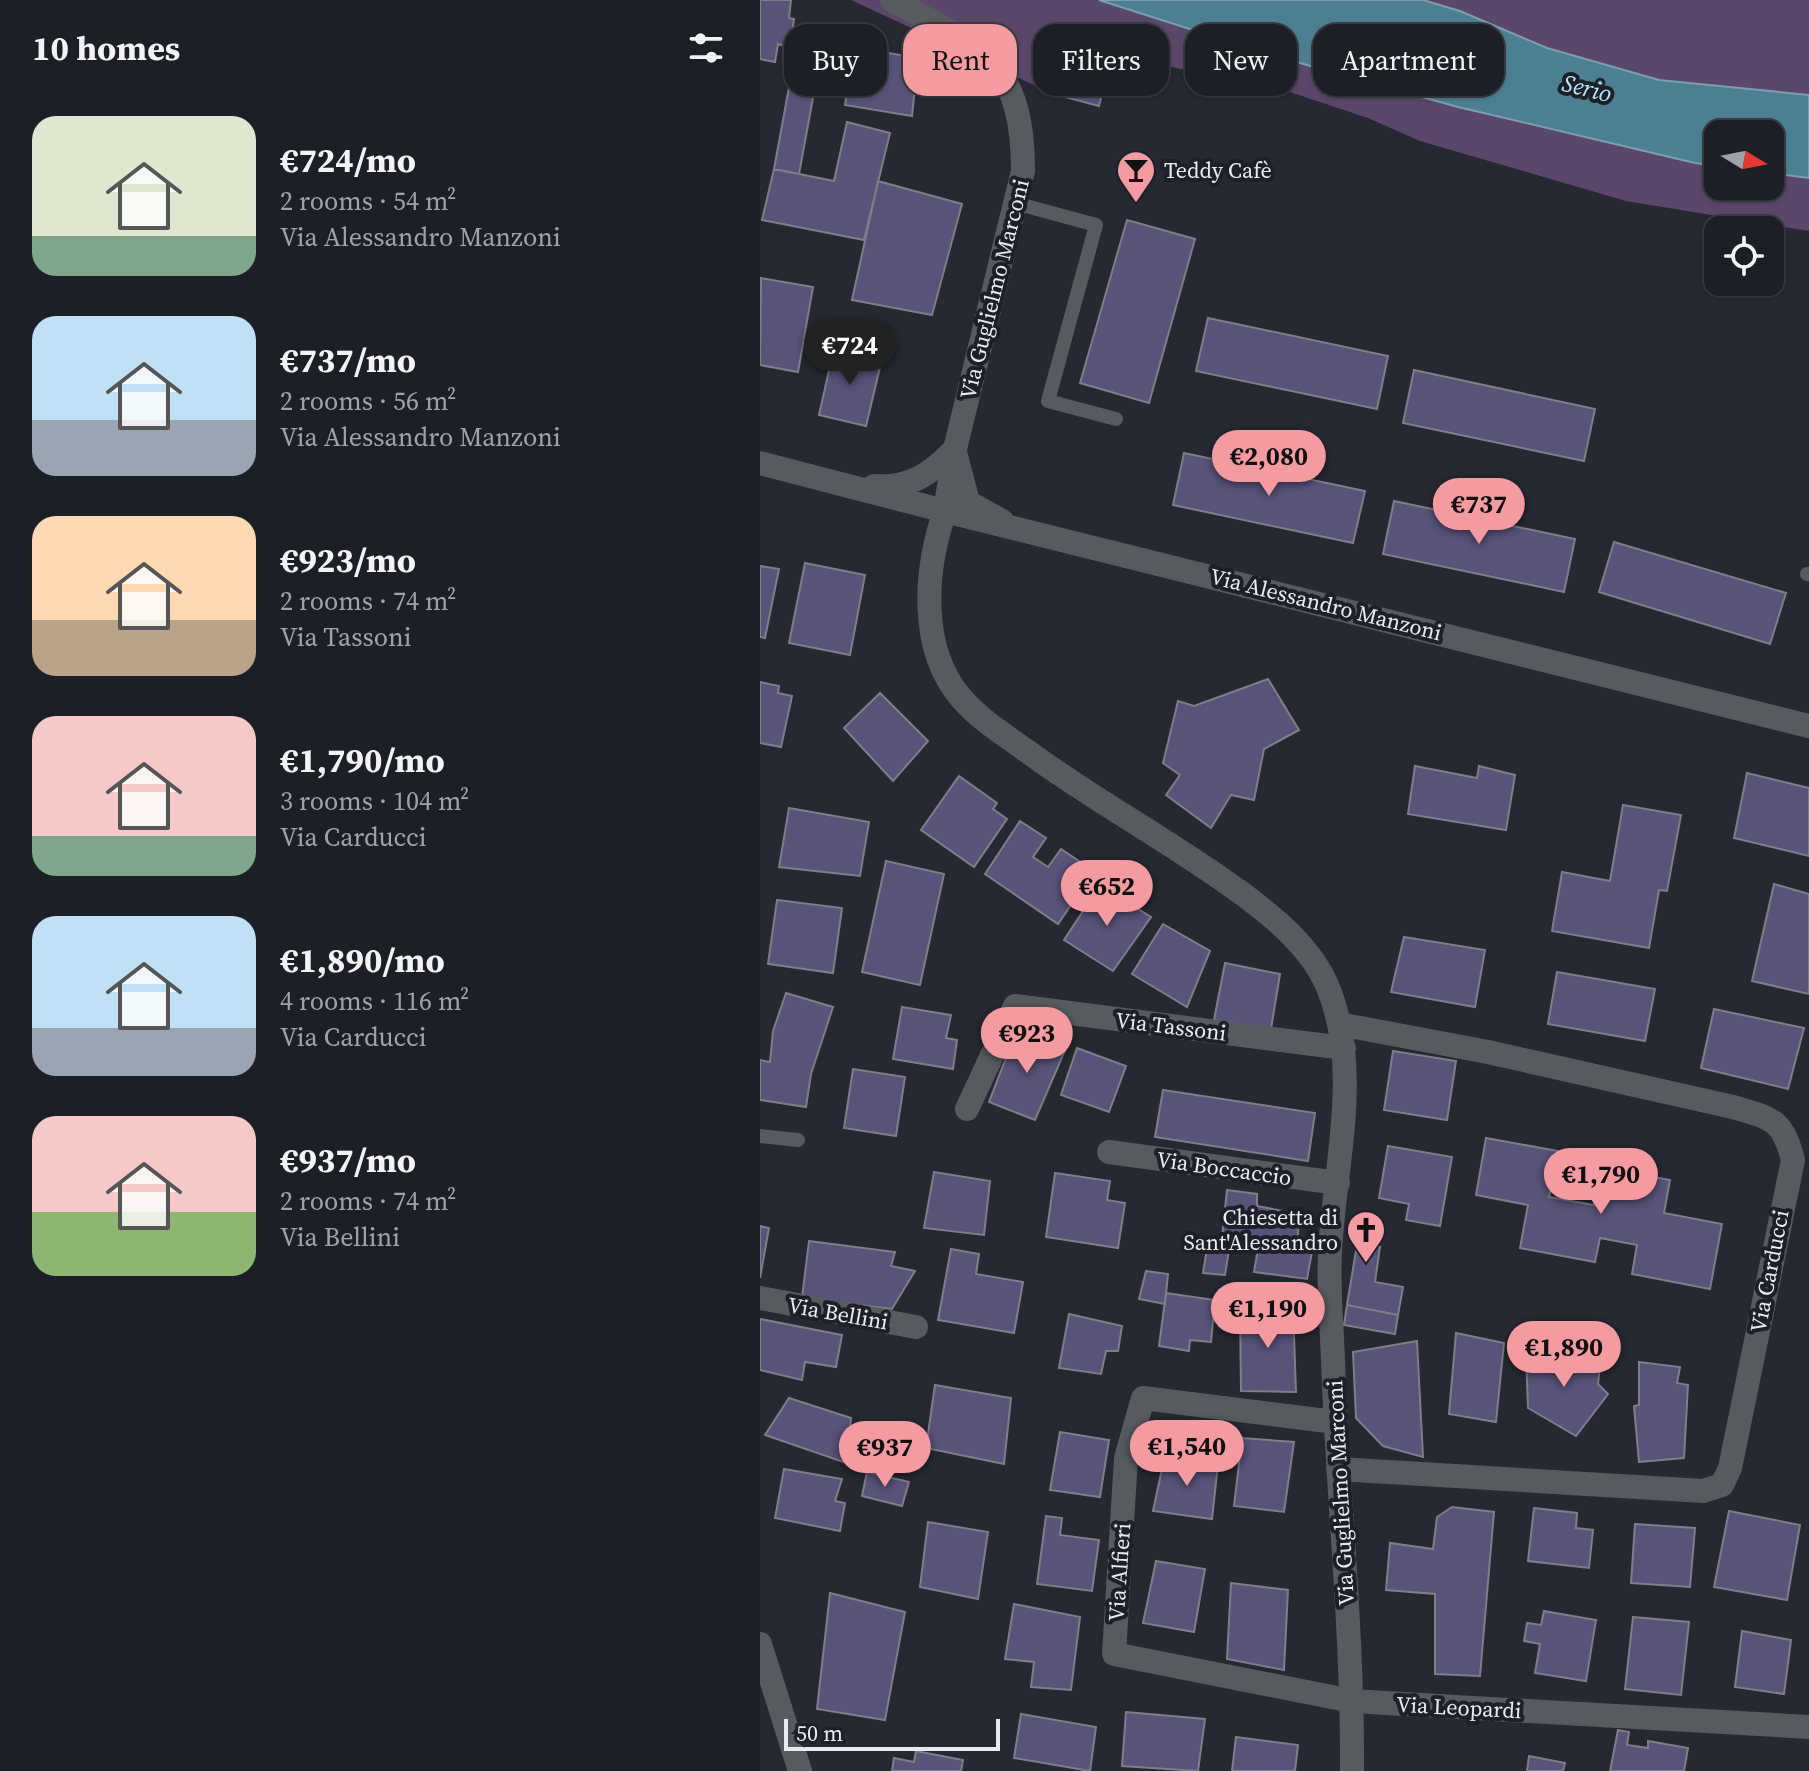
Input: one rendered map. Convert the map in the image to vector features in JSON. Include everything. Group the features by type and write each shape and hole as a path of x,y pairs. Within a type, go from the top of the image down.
{"street":[{"name":"Via Guglielmo Marconi","path":"892,0 984,53 1003,76 1017,104 1023,136 1023,171 955,449 931,574 930,621 939,659 961,697 985,720 1094,800 1224,881 1276,919 1326,983 1339,1024 1344,1048 1338,1183 1330,1253 1335,1422 1352,1701 1352,1771"},
{"name":"Via Guglielmo Marconi","path":"955,449 968,502 1009,524"},
{"name":"Via Alessandro Manzoni","path":"844,484 898,488 936,469 955,449"},
{"name":"Via Alessandro Manzoni","path":"760,463 1809,726"},
{"name":"Via Tassoni","path":"967,1109 1015,1006 1344,1048"},
{"name":"Via Carducci","path":"1338,1469 1703,1491 1722,1485 1730,1468 1793,1160 1786,1133 1770,1119 1733,1107 1488,1052 1339,1024"},
{"name":"Via Boccaccio","path":"1109,1152 1338,1183"},
{"name":"Via Bellini","path":"760,1298 916,1327"},
{"name":"Via Alfieri","path":"1114,1654 1126,1458 1143,1398 1335,1422"},
{"path":"760,1644 800,1771"},
{"name":"Via Leopardi","path":"1114,1654 1352,1701 1809,1727"}],"lane":[{"path":"1015,203 1096,225 1048,401 1116,419"},
{"path":"760,1136 798,1140"}],"shaded area":[{"path":"851,0 1099,0 1185,28 1185,70 1169,66 1169,24 1033,24 1033,85 1017,77 1017,24 903,24"},
{"path":"1423,0 1809,0 1809,95 1659,80 1547,48 1504,30 1504,24 1491,24"},
{"path":"1297,62 1313,67 1313,96 1418,96 1704,163 1704,200 1784,200 1784,175 1809,178 1809,231 1784,227 1784,216 1718,216 1626,201 1420,141 1368,118 1297,94"},
{"path":"1061,96 1102,96 1099,106"}],"water":[{"path":"1099,0 1423,0 1491,24 1313,24 1313,67 1297,62 1297,24 1185,24 1185,28"},
{"name":"Serio","path":"1504,30 1547,48 1659,80 1809,95 1809,178 1784,175 1784,120 1704,120 1704,164 1418,96 1504,96"}],"building":[{"path":"760,0 791,0 789,18 794,19 793,24 784,24 784,46 778,44 775,62 760,59"},
{"path":"887,53 903,55 903,96 914,96 912,116 845,105 846,96 887,96"},
{"path":"787,96 813,96 799,174 774,169"},
{"path":"1062,96 1102,96 1099,106"},
{"path":"847,122 890,133 864,240 762,220 774,169 834,181"},
{"path":"878,181 962,204 932,315 852,300"},
{"path":"1127,220 1195,239 1149,403 1080,383"},
{"path":"761,278 813,287 798,372 760,365"},
{"path":"1208,318 1388,356 1377,409 1196,371"},
{"path":"834,348 882,359 866,426 819,415"},
{"path":"1414,370 1595,409 1584,461 1403,423"},
{"path":"1184,453 1365,491 1353,543 1173,505"},
{"path":"1394,501 1575,539 1564,592 1383,554"},
{"path":"1614,542 1786,593 1770,644 1599,592"},
{"path":"805,563 865,575 850,655 789,643"},
{"path":"760,566 779,569 765,638 760,637"},
{"path":"1268,679 1299,730 1264,749 1254,800 1231,795 1211,828 1166,795 1180,775 1163,763 1178,701 1194,706"},
{"path":"760,682 779,686 778,693 792,696 781,747 760,743"},
{"path":"880,693 928,741 893,781 844,728"},
{"path":"1415,766 1477,778 1479,766 1515,775 1506,830 1408,814"},
{"path":"1747,773 1809,788 1809,856 1734,838"},
{"path":"959,776 997,803 993,809 1007,819 974,867 921,830"},
{"path":"1623,805 1681,815 1667,891 1659,890 1649,948 1552,931 1562,872 1610,881"},
{"path":"789,808 869,822 860,876 779,867"},
{"path":"1020,821 1046,838 1033,857 1048,867 1061,849 1094,871 1058,924 985,874"},
{"path":"886,861 944,874 920,985 862,972"},
{"path":"1774,884 1809,894 1809,994 1752,981"},
{"path":"1100,885 1151,917 1113,971 1064,940"},
{"path":"777,900 842,908 833,973 768,964"},
{"path":"1163,924 1210,951 1187,1007 1132,974"},
{"path":"1404,937 1485,950 1475,1007 1391,992"},
{"path":"1225,963 1280,974 1271,1029 1214,1020"},
{"path":"1557,972 1655,989 1645,1041 1548,1024"},
{"path":"786,993 833,1007 811,1074 806,1107 760,1100 760,1060 770,1062 773,1031"},
{"path":"902,1007 951,1015 946,1038 957,1040 953,1069 893,1059"},
{"path":"1714,1009 1804,1028 1788,1089 1701,1068"},
{"path":"1016,1032 1066,1048 1035,1120 989,1102"},
{"path":"1077,1048 1126,1066 1109,1112 1061,1095"},
{"path":"1393,1051 1456,1061 1447,1120 1384,1110"},
{"path":"853,1069 905,1077 896,1136 844,1128"},
{"path":"1163,1090 1315,1113 1308,1161 1155,1137"},
{"path":"1486,1138 1558,1151 1549,1197 1594,1205 1601,1167 1670,1180 1664,1213 1722,1224 1710,1289 1632,1274 1637,1245 1600,1238 1595,1262 1520,1248 1528,1205 1476,1195"},
{"path":"1388,1146 1452,1157 1440,1226 1406,1220 1409,1204 1379,1198"},
{"path":"934,1172 990,1181 984,1235 924,1228"},
{"path":"1055,1173 1110,1181 1107,1200 1125,1203 1118,1248 1046,1237"},
{"path":"1227,1190 1257,1194 1257,1206 1299,1214 1298,1236 1314,1241 1307,1279 1254,1272 1259,1243 1230,1244 1225,1275 1203,1273 1208,1242 1222,1238"},
{"path":"760,1226 769,1228 760,1278"},
{"path":"809,1241 895,1252 891,1266 915,1271 892,1309 802,1298"},
{"name":"Chiesetta di Sant'Alessandro","path":"1357,1245 1380,1247 1375,1282 1403,1287 1398,1315 1347,1305"},
{"path":"951,1249 979,1254 976,1274 1023,1282 1014,1333 938,1320"},
{"path":"1146,1271 1168,1274 1165,1304 1139,1299"},
{"path":"1166,1293 1215,1300 1211,1342 1190,1340 1189,1351 1159,1346"},
{"path":"1347,1305 1398,1315 1395,1334 1344,1325"},
{"path":"1293,1307 1296,1392 1241,1391 1240,1308"},
{"path":"1069,1314 1122,1326 1118,1351 1106,1351 1101,1374 1059,1368"},
{"path":"760,1319 842,1335 836,1367 805,1362 802,1380 760,1370"},
{"path":"1456,1333 1504,1343 1496,1422 1449,1414"},
{"path":"1417,1341 1423,1457 1383,1446 1356,1418 1353,1352"},
{"path":"1526,1353 1601,1358 1598,1384 1608,1394 1576,1436 1528,1408"},
{"path":"1639,1362 1680,1367 1677,1383 1688,1385 1684,1458 1639,1462 1634,1406 1639,1405"},
{"path":"935,1385 1011,1398 1004,1464 926,1448"},
{"path":"789,1398 851,1418 850,1429 865,1433 855,1466 765,1435"},
{"path":"1060,1432 1109,1440 1100,1497 1050,1490"},
{"path":"1242,1438 1294,1442 1284,1512 1234,1506"},
{"path":"1165,1455 1218,1464 1212,1519 1153,1511"},
{"path":"784,1469 842,1479 835,1501 845,1503 840,1531 775,1518"},
{"path":"867,1472 909,1482 902,1506 862,1496"},
{"path":"1452,1507 1494,1512 1480,1676 1435,1674 1435,1594 1386,1590 1390,1543 1433,1549 1437,1517"},
{"path":"1534,1508 1577,1513 1576,1528 1593,1530 1589,1568 1528,1561"},
{"path":"1729,1511 1800,1525 1787,1600 1714,1587"},
{"path":"1046,1516 1062,1518 1060,1535 1099,1540 1092,1591 1037,1584"},
{"path":"928,1522 988,1532 978,1599 920,1587"},
{"path":"1635,1524 1695,1528 1690,1587 1631,1583"},
{"path":"1156,1561 1205,1569 1194,1632 1143,1623"},
{"path":"1231,1583 1288,1590 1284,1670 1227,1659"},
{"path":"830,1593 905,1612 885,1720 817,1709"},
{"path":"1014,1604 1080,1617 1071,1690 1031,1687 1034,1662 1005,1659"},
{"path":"1544,1611 1596,1620 1586,1681 1535,1673 1540,1644 1524,1641 1527,1623 1541,1625"},
{"path":"1633,1617 1689,1622 1681,1695 1625,1689"},
{"path":"1742,1631 1791,1640 1784,1694 1735,1687"},
{"path":"1126,1712 1205,1719 1198,1771 1122,1766"},
{"path":"1021,1714 1096,1727 1090,1771 1014,1758"},
{"path":"1618,1730 1629,1732 1627,1745 1648,1748 1648,1741 1688,1748 1684,1771 1610,1771"},
{"path":"1236,1737 1298,1745 1295,1771 1232,1771"},
{"path":"916,1751 963,1760 961,1771 892,1771 894,1758 914,1762"},
{"path":"1529,1756 1565,1763 1563,1771 1527,1771"}],"place":[{"name":"Teddy Cafè","path":"1136,204"},
{"name":"Chiesetta di Sant'Alessandro","path":"1366,1264"}]}
